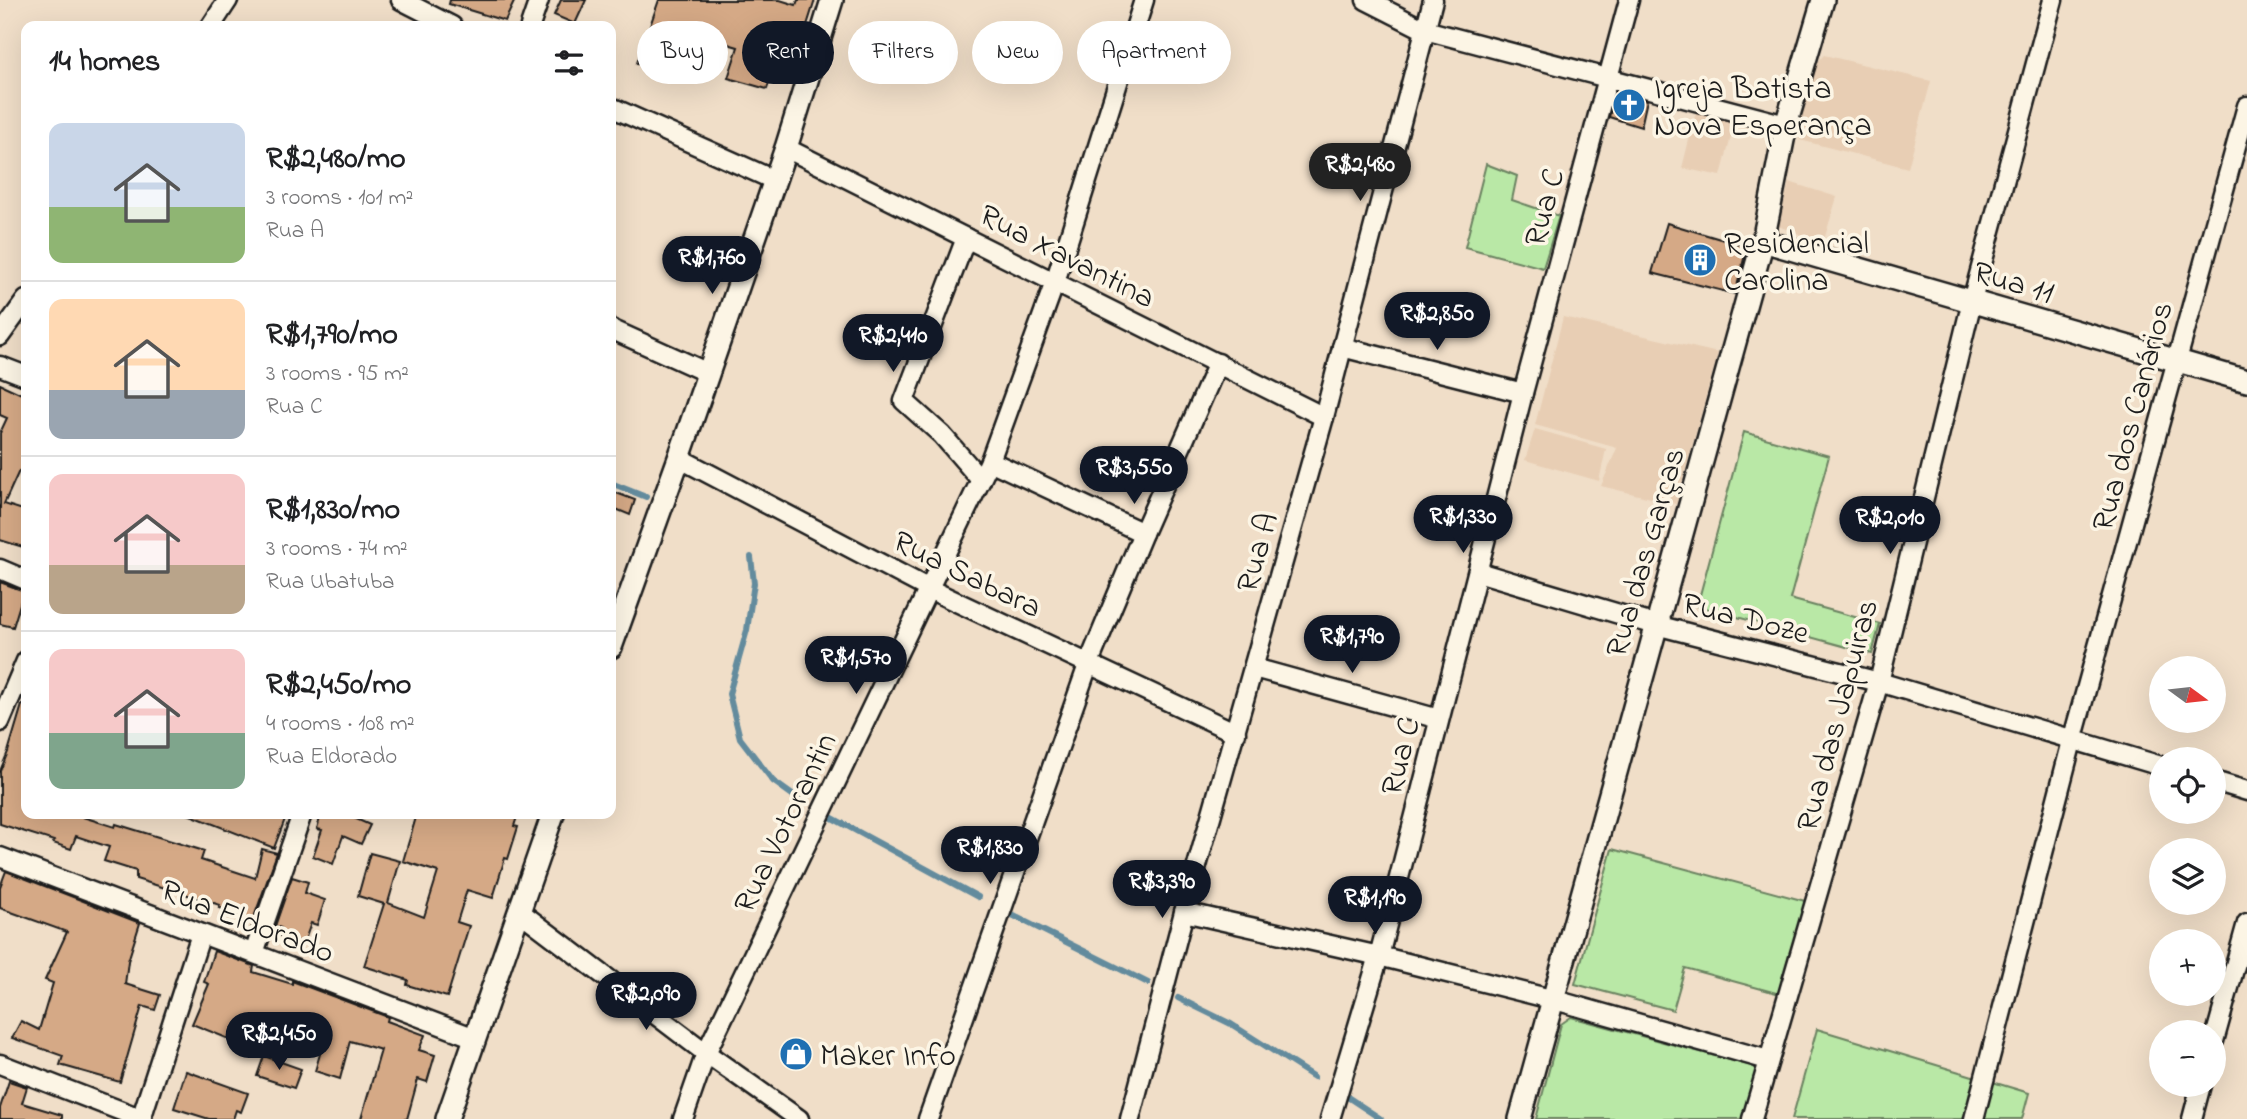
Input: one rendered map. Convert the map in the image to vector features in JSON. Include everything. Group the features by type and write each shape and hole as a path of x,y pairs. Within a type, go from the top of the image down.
{"street":[{"path":"214,21 228,0"},
{"path":"401,0 442,21"},
{"path":"532,21 538,0"},
{"name":"Rua Votorantin","path":"682,1119 706,1054 990,461 1055,282 1144,0"},
{"path":"1366,0 1425,30 1786,125"},
{"name":"Rua A","path":"1130,1119 1184,912 1324,417 1433,0"},
{"name":"Rua C","path":"1330,1119 1379,956 1522,393 1629,0"},
{"name":"Rua das Garças","path":"1520,1119 1763,241 1786,125 1823,0"},
{"name":"Rua das Japuiras","path":"1752,1119 1879,682 1972,302 2053,0"},
{"path":"616,621 679,458 786,148 827,2"},
{"name":"Rua dos Canários","path":"1974,1119 2072,741 2247,106"},
{"path":"616,109 774,180"},
{"name":"Rua Xavantina","path":"786,148 1324,417"},
{"path":"966,238 904,401 942,435 981,480"},
{"name":"Rua 11","path":"1763,241 2247,381"},
{"path":"0,336 21,307"},
{"path":"616,331 708,373"},
{"path":"1342,347 1522,393"},
{"path":"928,1119 1088,665 1218,363"},
{"path":"0,366 21,374"},
{"name":"Rua Sabara","path":"679,458 929,589 1236,733"},
{"path":"990,461 1143,533"},
{"path":"0,569 21,578"},
{"name":"Rua Doze","path":"1478,572 1656,625 1879,682 2149,763"},
{"path":"1254,668 1439,719"},
{"path":"0,722 21,673"},
{"path":"2226,785 2247,791"},
{"path":"254,953 300,819"},
{"path":"447,1119 551,819"},
{"name":"Rua Eldorado","path":"0,857 475,1038"},
{"path":"519,911 706,1054 799,1119"},
{"path":"1184,912 1379,956 1555,1000 1768,1060"},
{"path":"2220,1020 2247,923"},
{"path":"0,1065 141,1119 201,934"},
{"path":"2192,1119 2198,1097"}],"shaded area":[{"path":"1824,55 1931,81 1908,168 1800,140 1798,127 1801,95 1815,65"},
{"path":"1697,108 1736,117 1721,176 1682,168"},
{"path":"1789,182 1837,197 1823,243 1778,226"},
{"path":"1563,317 1718,353 1676,504 1601,486 1617,448 1535,425"},
{"path":"1535,429 1606,449 1599,481 1525,460"}],"green space":[{"path":"1486,164 1517,176 1512,200 1559,216 1543,268 1465,247"},
{"path":"1744,432 1829,456 1790,599 1880,624 1872,654 1697,606"},
{"path":"1612,849 1805,901 1780,994 1685,968 1673,1010 1575,984"},
{"path":"1571,1017 1752,1066 1758,1070 1747,1119 1536,1119 1561,1024"},
{"path":"1817,1029 2029,1093 2022,1119 1792,1119"}],"building":[{"path":"450,0 515,0 505,21 449,4"},
{"path":"561,0 586,0 576,21 568,21 554,15"},
{"path":"659,0 780,0 796,5 798,0 815,0 808,21 742,21 742,82 728,78 738,47 728,44 728,21 652,21"},
{"path":"749,84 769,84 767,89"},
{"name":"Igreja Batista Nova Esperança","path":"1616,92 1647,100 1641,127 1609,117"},
{"name":"Residencial Carolina","path":"1667,223 1747,247 1735,294 1652,273"},
{"path":"0,384 21,394 21,472 4,504 21,509 21,546 0,540 0,433 7,418 0,415"},
{"path":"616,493 635,500 630,515 616,509"},
{"path":"0,582 21,590 21,601 13,627 0,624"},
{"path":"21,708 21,819 89,819 115,827 116,824 204,851 201,860 255,878 262,849 277,853 253,920 224,912 225,909 219,908 220,905 136,879 136,871 104,861 109,847 76,836 71,849 0,824 0,771"},
{"path":"201,819 285,819 274,848"},
{"path":"320,819 356,819 370,825 361,844 343,836 333,864 313,856 322,830 317,829"},
{"path":"416,819 516,819 514,826 518,827 493,898 467,890 457,922 469,926 447,997 407,985 408,980 364,966 384,904 358,896 370,853 400,861 388,903 424,917 438,872 403,861"},
{"path":"6,871 140,923 128,961 125,984 160,995 155,1010 142,1006 120,1082 60,1065 63,1056 12,1038 21,1021 39,1030 53,983 45,980 67,932 0,908 0,887"},
{"path":"292,877 308,882 305,893 325,900 317,925 311,923 304,943 278,935 281,928 275,926"},
{"path":"214,951 254,966 253,972 292,984 292,981 388,1017 387,1021 425,1035 419,1050 435,1055 427,1082 418,1079 407,1119 361,1119 381,1050 350,1041 340,1079 315,1071 325,1037 277,1023 266,1054 192,1024 209,984 204,982"},
{"path":"264,1056 301,1069 294,1088 257,1076"},
{"path":"186,1071 248,1093 241,1112 236,1110 233,1119 209,1119 174,1108"},
{"path":"9,1081 27,1087 22,1103 62,1115 62,1119 0,1119 0,1108"}],"waterway":[{"path":"616,485 646,497"},
{"path":"751,557 754,583 747,630 729,694 740,738 773,781 798,799"},
{"path":"827,815 978,897"},
{"path":"1008,913 1148,983"},
{"path":"1178,998 1231,1024 1314,1077"},
{"path":"1343,1094 1381,1119"}],"place":[{"name":"Igreja Batista Nova Esperança","path":"1629,105"},
{"name":"Residencial Carolina","path":"1700,260"},
{"name":"Maker Info","path":"796,1054"}]}
